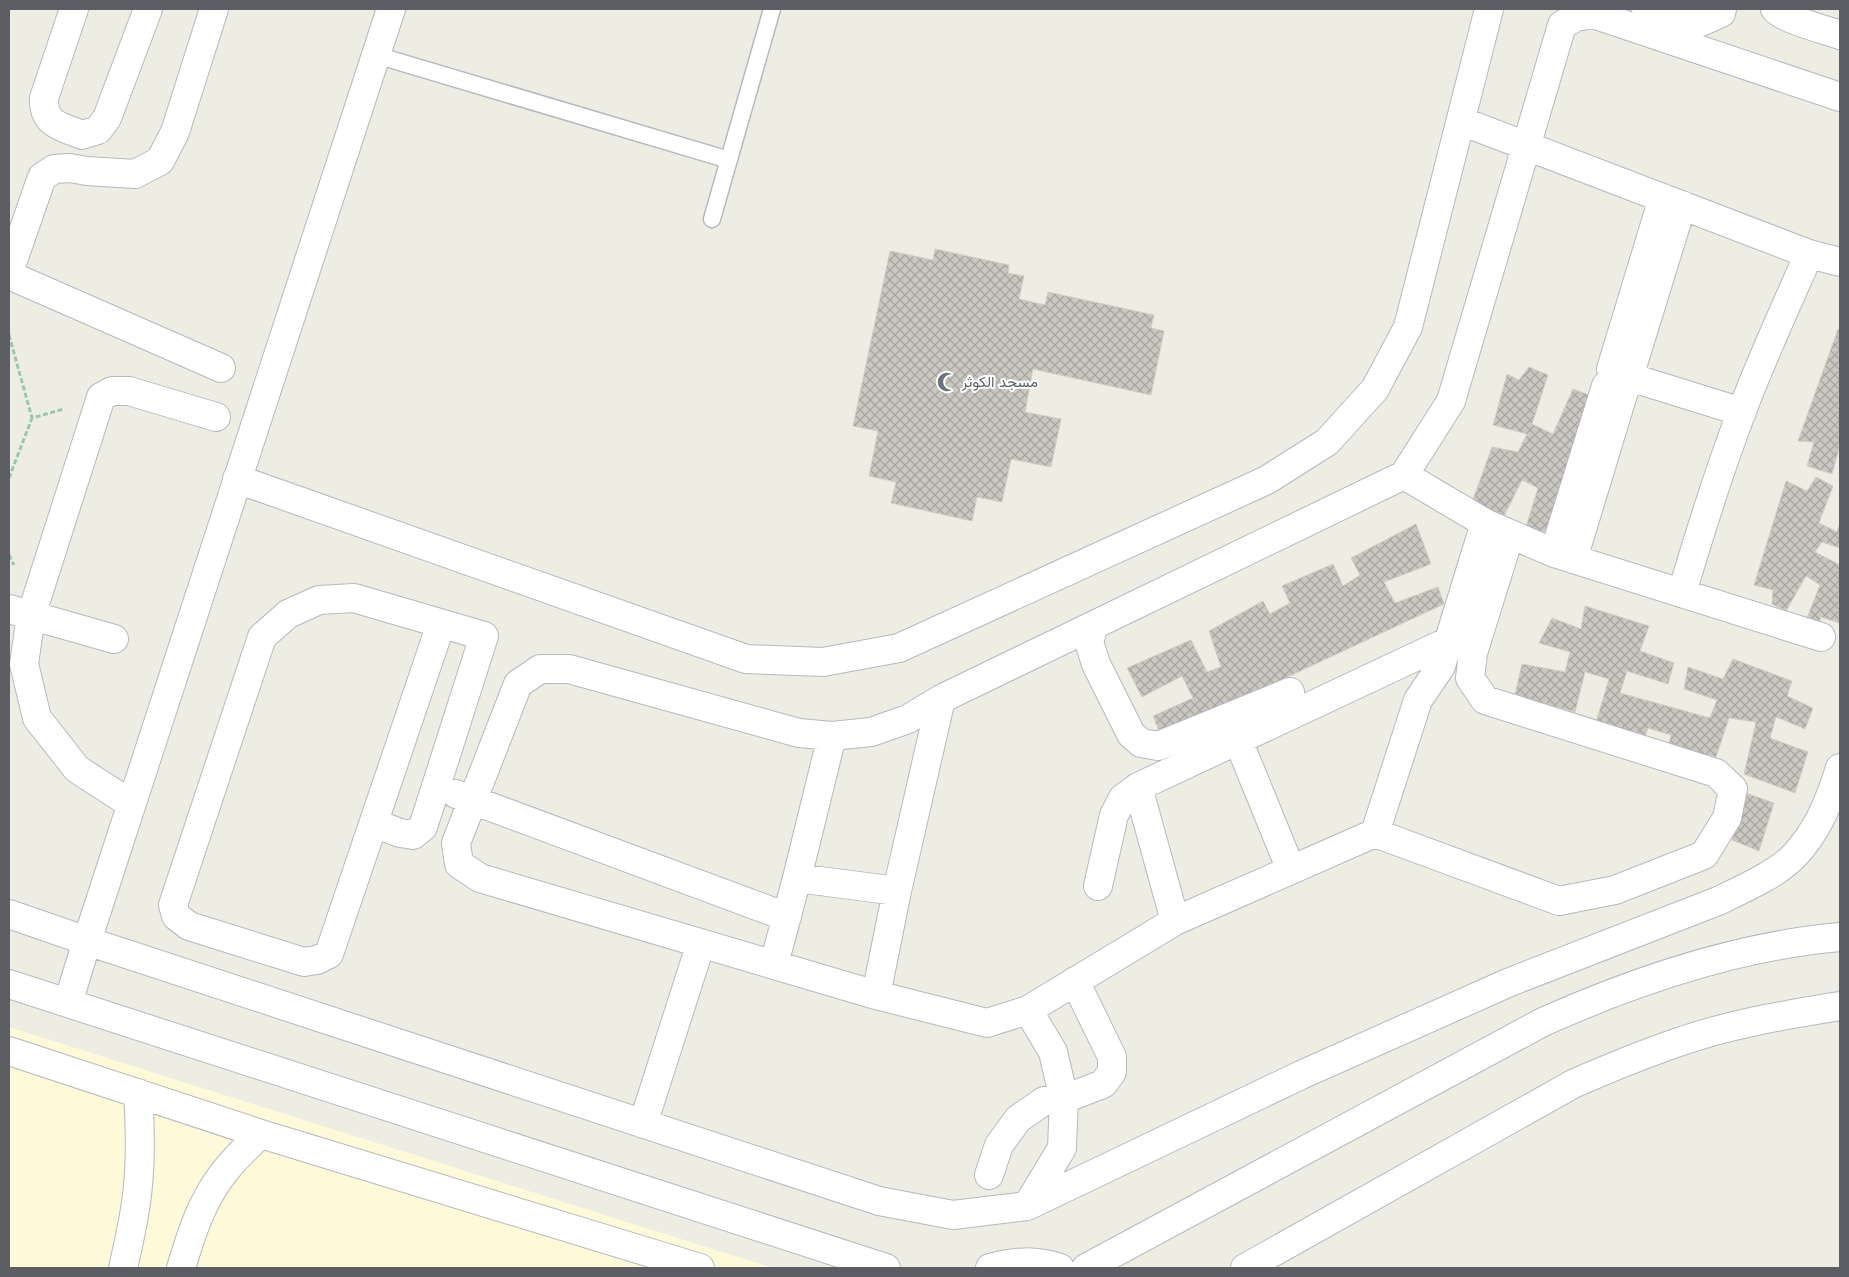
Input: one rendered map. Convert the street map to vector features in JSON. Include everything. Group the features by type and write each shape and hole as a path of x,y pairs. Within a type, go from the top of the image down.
{"street":[{"path":"74,9 44,98 43,110 51,122 82,135 98,130 107,118 148,9"},
{"path":"214,9 174,132 160,161 135,174 70,168 54,169 42,177 9,274 221,368"},
{"path":"68,1003 86,941 391,9"},
{"path":"237,479 746,659 823,662 899,648 1267,480 1327,442 1375,390 1408,327 1489,9"},
{"path":"1646,9 1678,20 1701,22 1721,12 1722,9"},
{"path":"1776,9 1787,17 1840,35"},
{"path":"1510,534 1473,652 1470,678 1485,700 1716,773 1733,788 1727,818 1704,855 1615,890 1559,901 1375,833 1175,921 1028,1010 987,1022 876,995 480,878 459,864 456,843 518,684 540,669 569,669 799,733 832,736 871,732 908,719 941,699 1404,475 1451,401 1562,25 1576,17 1593,14 1840,97"},
{"path":"1461,121 1809,254 1839,258"},
{"path":"1564,556 1614,382 1672,201"},
{"path":"1672,201 1632,372 1639,380 1742,412"},
{"path":"1682,592 1710,502 1742,412 1774,332 1809,254"},
{"path":"131,804 77,769 37,718 24,664 20,612 101,397 112,391 129,391 216,417"},
{"path":"1404,475 1485,522 1564,556 1821,636"},
{"path":"1375,833 1418,700 1441,666 1485,522"},
{"path":"374,823 400,834 413,835 423,827 484,636 354,598 319,600 288,614 262,637 173,905 176,916 189,926 304,962 317,960 329,954 441,624"},
{"path":"20,612 114,639"},
{"path":"1094,625 1089,642 1096,664 1131,734 1141,743 1158,746 1290,692"},
{"path":"1098,886 1114,815 1123,798 1138,787 1449,640"},
{"path":"876,995 897,891 941,699"},
{"path":"774,964 832,736"},
{"path":"1238,740 1291,870"},
{"path":"9,914 86,941 879,1201 953,1215 1027,1206 1301,1075 1510,982 1718,901 1744,888 1794,857 1813,832 1829,804 1840,768"},
{"path":"436,787 787,917"},
{"path":"1138,787 1175,921"},
{"path":"797,878 897,891"},
{"path":"1086,1268 1543,1022 1598,997 1655,976 1714,960 1780,945 1840,937"},
{"path":"643,1124 701,943"},
{"path":"989,1175 999,1144 1018,1120 1044,1101 1064,1099 1103,1084 1112,1072 1112,1057 1075,981"},
{"path":"9,984 886,1268"},
{"path":"1245,1268 1573,1084 1607,1069 1677,1042 1730,1027 1785,1014 1840,1006"},
{"path":"1027,1206 1062,1148 1064,1099 1053,1052 1028,1010"},
{"path":"9,1052 261,1134 700,1268"},
{"path":"123,1268 132,1231 138,1185 141,1139 138,1093"},
{"path":"181,1268 194,1230 220,1177 239,1154 261,1134"},
{"path":"990,1268 1012,1262 1044,1263 1060,1268"}],"lane":[{"path":"712,219 772,9"},
{"path":"376,55 729,160"}],"path":[{"path":"9,335 32,418 9,478"},
{"path":"32,418 101,397"}],"shaded area":[{"path":"9,1027 773,1268 9,1268"}],"building":[{"name":"مسجد الكوثر","path":"935,249 1009,265 1008,273 1024,276 1019,299 1045,305 1048,292 1154,315 1151,328 1164,331 1151,395 1033,369 1025,412 1061,419 1051,467 1011,459 1002,502 977,497 972,521 891,503 896,482 869,476 878,431 853,426 890,251 933,260"},
{"path":"1838,329 1840,330 1840,445 1832,474 1807,466 1814,442 1798,441"},
{"path":"1529,367 1548,375 1532,424 1553,434 1573,389 1602,400 1548,533 1526,527 1538,488 1522,480 1498,528 1471,505 1492,447 1518,452 1527,434 1493,425 1507,374 1519,380"},
{"path":"1816,477 1833,486 1819,523 1837,532 1840,522 1840,548 1822,542 1815,552 1840,565 1840,623 1821,617 1818,627 1805,623 1820,585 1806,576 1786,611 1772,604 1773,590 1754,585 1786,481 1807,491"},
{"path":"1416,524 1431,564 1384,582 1395,603 1438,587 1444,604 1161,736 1153,716 1193,698 1182,676 1142,697 1127,668 1191,640 1207,672 1221,667 1209,631 1263,601 1270,614 1290,603 1282,586 1333,564 1343,586 1360,575 1351,558"},
{"path":"1585,606 1649,626 1640,651 1674,663 1668,684 1627,671 1620,693 1710,718 1717,700 1684,689 1688,667 1723,679 1733,659 1792,681 1787,696 1813,708 1805,729 1776,717 1770,738 1808,752 1795,793 1744,774 1756,722 1729,718 1716,757 1668,748 1671,735 1648,728 1644,739 1596,722 1609,679 1585,672 1575,712 1515,695 1522,664 1565,672 1570,652 1539,643 1552,618 1581,629"},
{"path":"1746,793 1774,803 1759,851 1732,840"}],"place":[{"name":"مسجد الكوثر","path":"947,382"}]}
